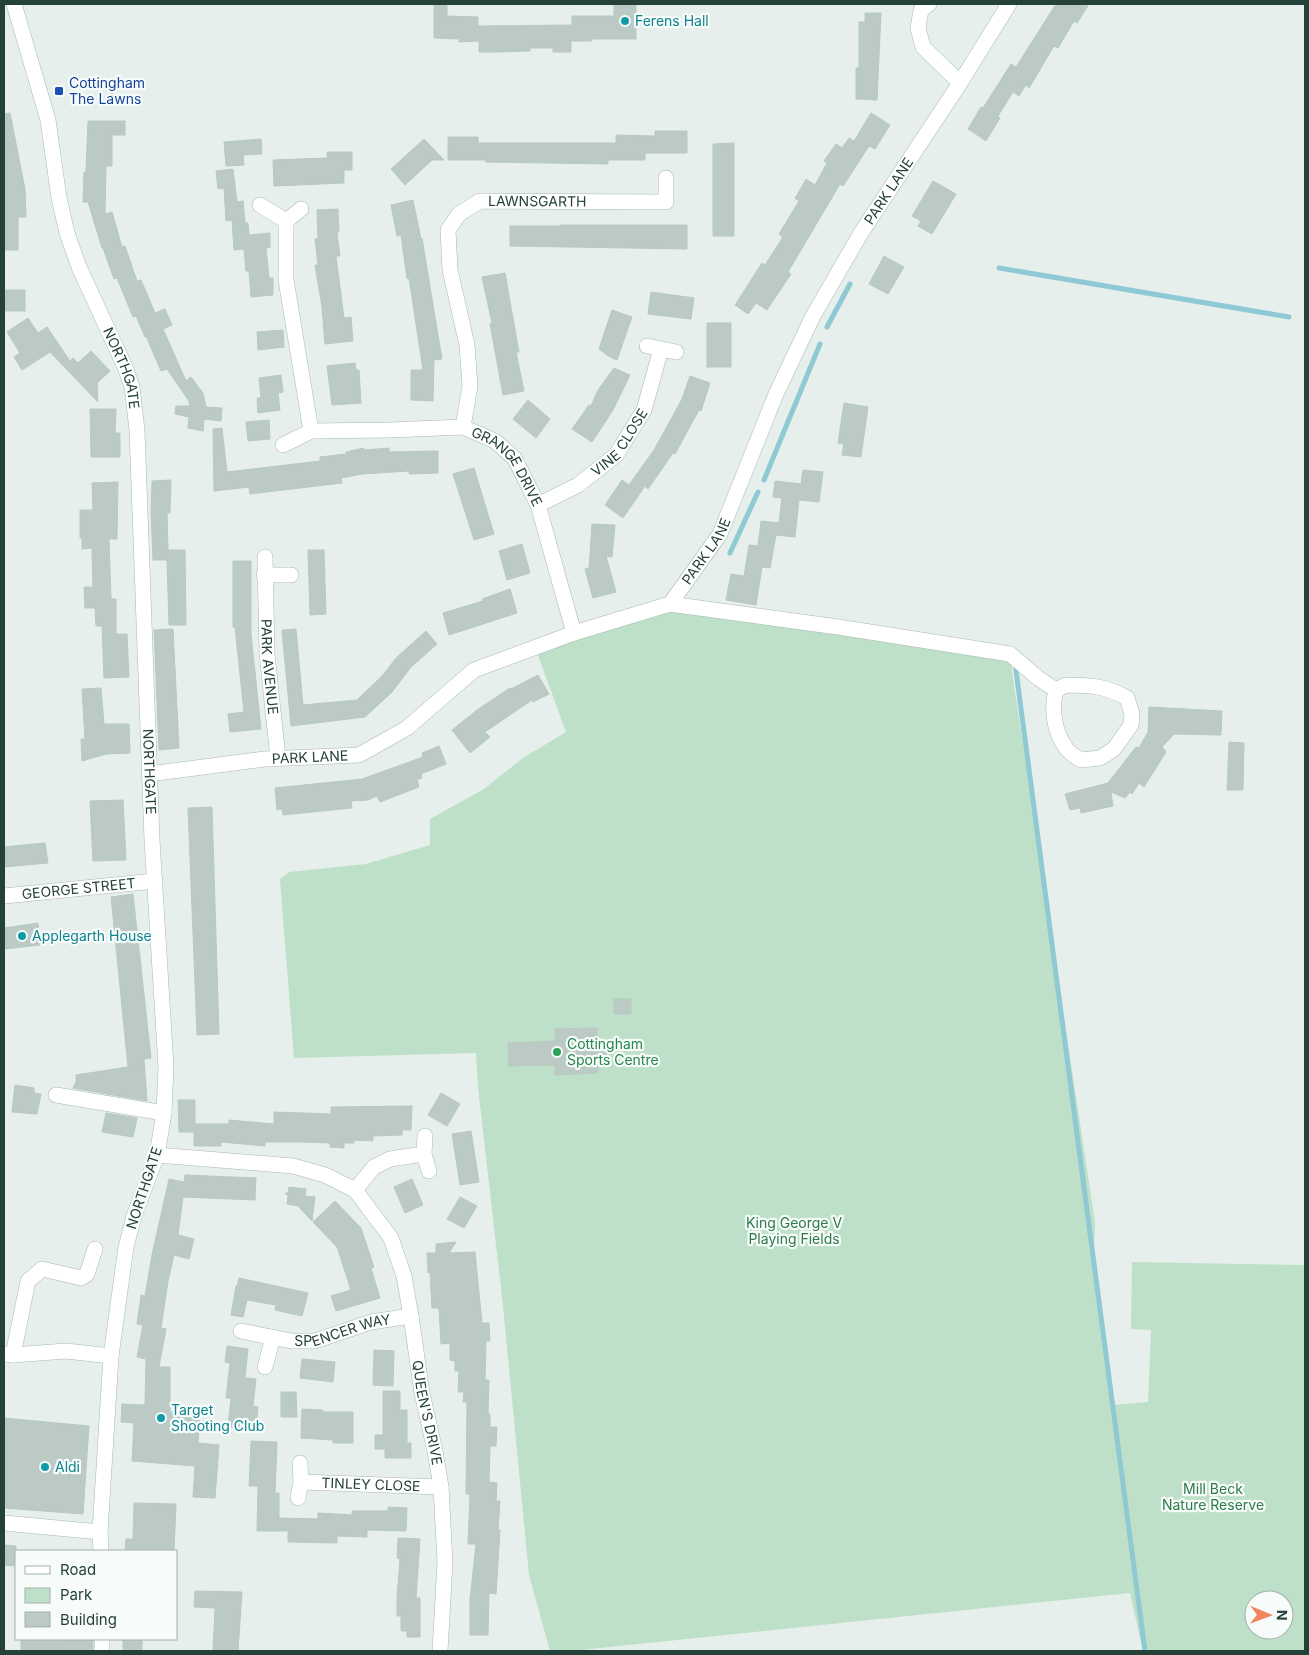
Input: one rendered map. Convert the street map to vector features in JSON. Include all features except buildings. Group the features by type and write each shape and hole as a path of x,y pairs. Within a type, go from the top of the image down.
{"street":[{"name":"NORTHGATE","path":"14,4 48,120 59,198 67,232 79,268 125,367 135,401 138,454 149,774 166,1067 164,1113 157,1155 134,1216 126,1247 111,1356 100,1532 101,1550"},
{"path":"929,4 921,10 918,28 923,47 960,83"},
{"name":"PARK LANE","path":"149,774 278,758 359,755 407,728 474,670 574,633 670,604 720,534 776,394 813,316 861,233 960,83 1009,4"},
{"name":"LAWNSGARTH","path":"463,427 470,386 467,345 450,270 448,230 459,214 480,201 666,202 666,178"},
{"path":"260,205 286,221"},
{"path":"286,221 301,209"},
{"path":"286,221 286,280 311,431"},
{"name":"VINE CLOSE","path":"538,505 578,485 616,455 644,410 661,349"},
{"name":"GRANGE DRIVE","path":"283,444 311,431 463,427 495,441 516,459 538,505 574,633"},
{"name":"PARK AVENUE","path":"265,557 264,575 268,654 278,758"},
{"path":"264,575 291,575"},
{"path":"670,604 838,627 1010,654 1038,678 1056,690"},
{"path":"1066,685 1090,685 1114,691 1127,698 1132,714 1131,725 1114,749 1100,758 1081,760 1066,748 1056,727 1053,702 1056,690 1066,685"},
{"name":"GEORGE STREET","path":"4,896 155,881"},
{"path":"56,1095 164,1113"},
{"path":"425,1136 424,1154 429,1171"},
{"path":"355,1190 374,1167 390,1159 424,1154"},
{"name":"QUEEN'S DRIVE","path":"157,1155 293,1166 325,1175 355,1190 391,1238 404,1276 412,1316 422,1393 441,1487 445,1562 440,1651"},
{"path":"95,1249 87,1274 81,1278 42,1269 28,1281 8,1355 66,1351 111,1356"},
{"name":"SPENCER WAY","path":"240,1331 291,1341 315,1341 371,1322 412,1316"},
{"name":"SPENCER WAY","path":"265,1367 272,1337"},
{"name":"TINLEY CLOSE","path":"298,1498 301,1482 300,1463"},
{"name":"TINLEY CLOSE","path":"301,1482 441,1487"},
{"path":"4,1523 100,1532"}],"green space":[{"name":"King George V Playing Fields","path":"670,604 1010,658 1095,1223 1093,1266 1113,1405 1148,1402 1151,1330 1131,1329 1132,1262 1305,1265 1305,1651 1143,1651 1130,1593 571,1651 550,1651 529,1575 476,1053 294,1058 280,879 289,872 366,864 430,845 430,819 484,789 523,758 566,732 535,647"}],"waterway":[{"path":"999,268 1289,317"},
{"path":"827,327 850,284"},
{"path":"764,480 820,344"},
{"path":"730,553 758,492"},
{"path":"1015,663 1145,1651"}],"place":[{"name":"Ferens Hall","path":"625,21"},
{"name":"Cottingham The Lawns","path":"59,91"},
{"name":"Applegarth House","path":"22,936"},
{"name":"Cottingham Sports Centre","path":"557,1052"},
{"name":"Target Shooting Club","path":"161,1418"},
{"name":"Aldi","path":"45,1467"}],"park label":[{"name":"Mill Beck Nature Reserve","path":"1213,1498"}]}
